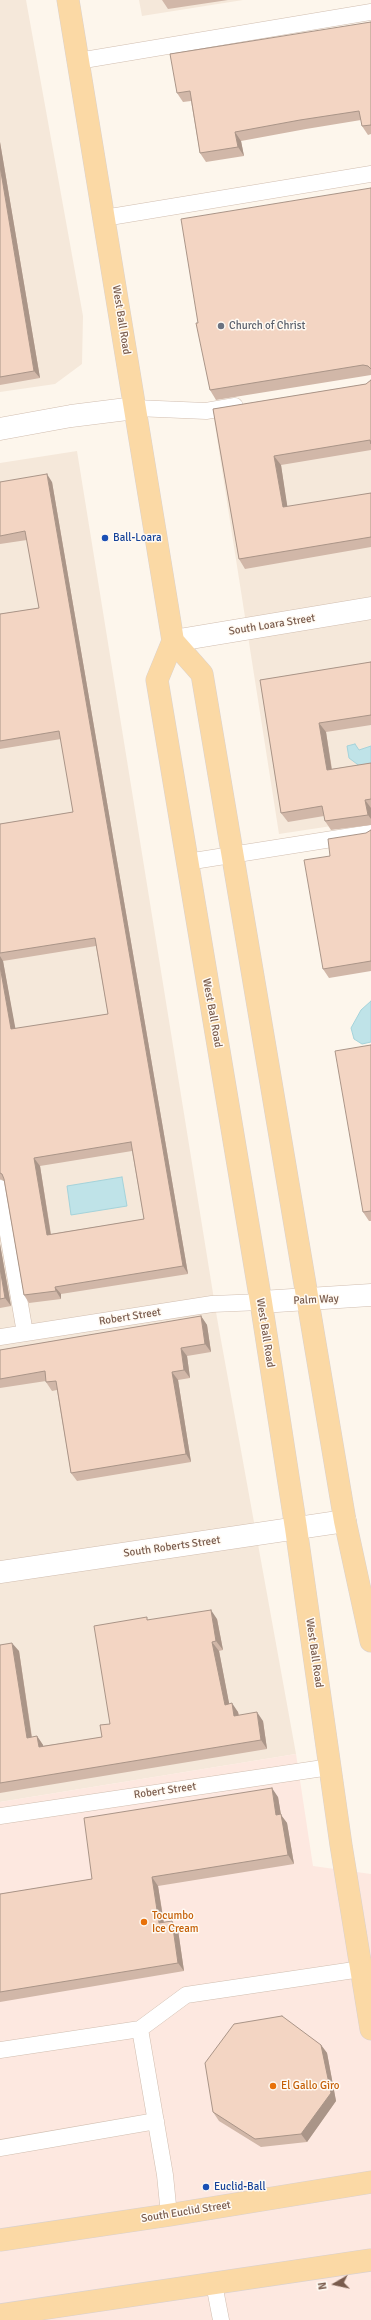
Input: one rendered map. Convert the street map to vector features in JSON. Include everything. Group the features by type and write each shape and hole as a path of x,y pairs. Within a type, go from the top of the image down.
{"main road":[{"name":"West Ball Road","path":"68,0 173,641 157,680 261,1302 296,1528 330,1767 371,2029"},
{"path":"173,641 202,674 345,1521 371,1641"},
{"name":"South Euclid Street","path":"0,2240 169,2215 371,2182"},
{"path":"0,2316 371,2260"}],"street":[{"path":"0,429 71,416 135,408"},
{"name":"South Loara Street","path":"173,641 371,608"},
{"name":"Palm Way","path":"261,1302 371,1295"},
{"name":"South Roberts Street","path":"0,1572 345,1521"}],"lane":[{"path":"78,61 371,12"},
{"path":"104,218 371,174"},
{"path":"135,408 206,411 253,403"},
{"path":"187,862 371,833"},
{"path":"0,1188 25,1333"},
{"name":"Robert Street","path":"0,1338 212,1304 261,1302"},
{"name":"Robert Street","path":"0,1816 330,1767"},
{"path":"0,2050 140,2029 186,1995 361,1969"},
{"path":"140,2029 156,2121 169,2215"},
{"path":"0,2148 156,2121"},
{"path":"214,2284 221,2320"}],"shaded area":[{"path":"0,0 26,0 83,316 82,364 55,384 0,392"},
{"path":"139,0 243,0 142,16"},
{"path":"371,394 371,820 279,834 214,419"},
{"path":"77,451 217,1318 296,1754 0,1802 0,463"},
{"path":"296,1754 313,1866 371,1874 371,2320 0,2320 0,1802"}],"water":[{"path":"355,744 359,750 371,746 371,768 361,767 349,758 347,746"},
{"path":"371,1001 371,1042 362,1044 354,1039 351,1028 361,1010"},
{"path":"122,1177 127,1206 71,1215 67,1186"}],"building":[{"path":"371,22 371,125 362,126 359,111 300,120 235,132 238,147 200,153 190,91 177,93 170,54"},
{"path":"0,166 34,371 0,377"},
{"path":"371,188 371,369 368,366 363,365 210,390 196,323 198,323 181,219"},
{"path":"371,380 371,444 370,440 274,456 283,507 371,493 371,537 239,559 213,409 366,384"},
{"path":"47,474 183,1266 55,1287 56,1291 24,1295 4,1179 0,1173 0,966 11,1029 108,1014 95,938 0,953 0,824 73,812 59,731 0,741 0,614 39,608 25,531 0,536 0,482","holes":["131,1142 144,1219 47,1235 34,1158"]},
{"path":"371,662 371,715 319,723 327,770 371,763 371,799 365,800 368,815 325,821 322,806 281,813 260,680"},
{"path":"371,830 371,961 323,969 304,860 330,856 328,839 366,833"},
{"path":"371,1045 371,1211 363,1212 335,1051"},
{"path":"0,1268 5,1298 0,1299"},
{"path":"201,1316 205,1344 181,1348 184,1370 172,1372 186,1454 71,1473 56,1381 46,1382 45,1371 0,1379 0,1350"},
{"path":"211,1610 216,1641 212,1642 225,1705 232,1703 234,1716 257,1712 261,1740 0,1783 0,1645 12,1643 27,1738 37,1736 39,1747 102,1737 100,1725 110,1724 94,1626 147,1617 147,1620"},
{"path":"272,1788 276,1815 281,1814 288,1855 152,1877 159,1923 172,1921 178,1963 0,1992 0,1894 92,1879 84,1818"},
{"name":"El Gallo Giro","path":"282,2016 321,2045 331,2093 301,2134 255,2139 213,2112 205,2063 234,2024"}],"place":[{"name":"Church of Christ","path":"221,326"},
{"name":"Ball-Loara","path":"105,538"},
{"name":"Tocumbo Ice Cream","path":"144,1922"},
{"name":"El Gallo Giro","path":"273,2086"},
{"name":"Euclid-Ball","path":"206,2187"}]}
